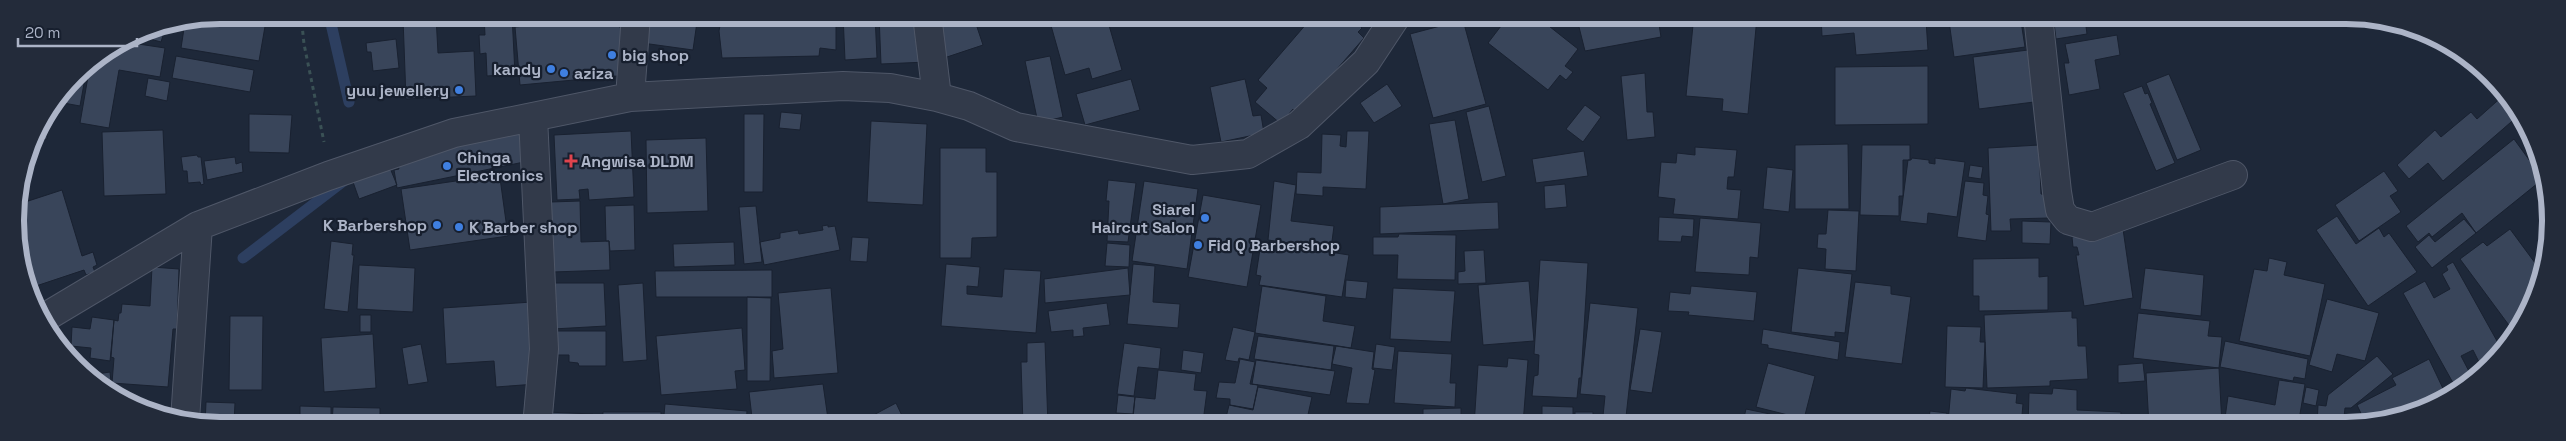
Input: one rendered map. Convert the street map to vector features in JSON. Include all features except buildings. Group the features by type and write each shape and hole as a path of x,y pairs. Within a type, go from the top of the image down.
{"street":[{"path":"630,96 635,24"},
{"path":"928,24 937,96"},
{"path":"48,316 198,226 328,176 454,134 630,96 843,86 890,88 937,96 969,106 1016,127 1192,160 1248,154 1299,126 1366,62 1391,24"},
{"path":"2039,24 2057,192 2060,210 2068,220 2092,226 2233,175"},
{"path":"533,117 544,348 538,417"},
{"path":"184,414 198,226"}],"path":[{"path":"301,24 327,159 328,176"}],"waterway":[{"path":"331,24 349,102"},
{"path":"243,258 345,180"}],"place":[{"name":"big shop","path":"612,55"},
{"name":"kandy","path":"551,69"},
{"name":"aziza","path":"564,73"},
{"name":"yuu jewellery","path":"459,90"},
{"name":"Angwisa DLDM","path":"571,161"},
{"name":"Chinga Electronics","path":"447,166"},
{"name":"Siarel Haircut Salon","path":"1205,218"},
{"name":"K Barbershop","path":"437,225"},
{"name":"K Barber shop","path":"459,227"},
{"name":"Fid Q Barbershop","path":"1198,245"}]}
